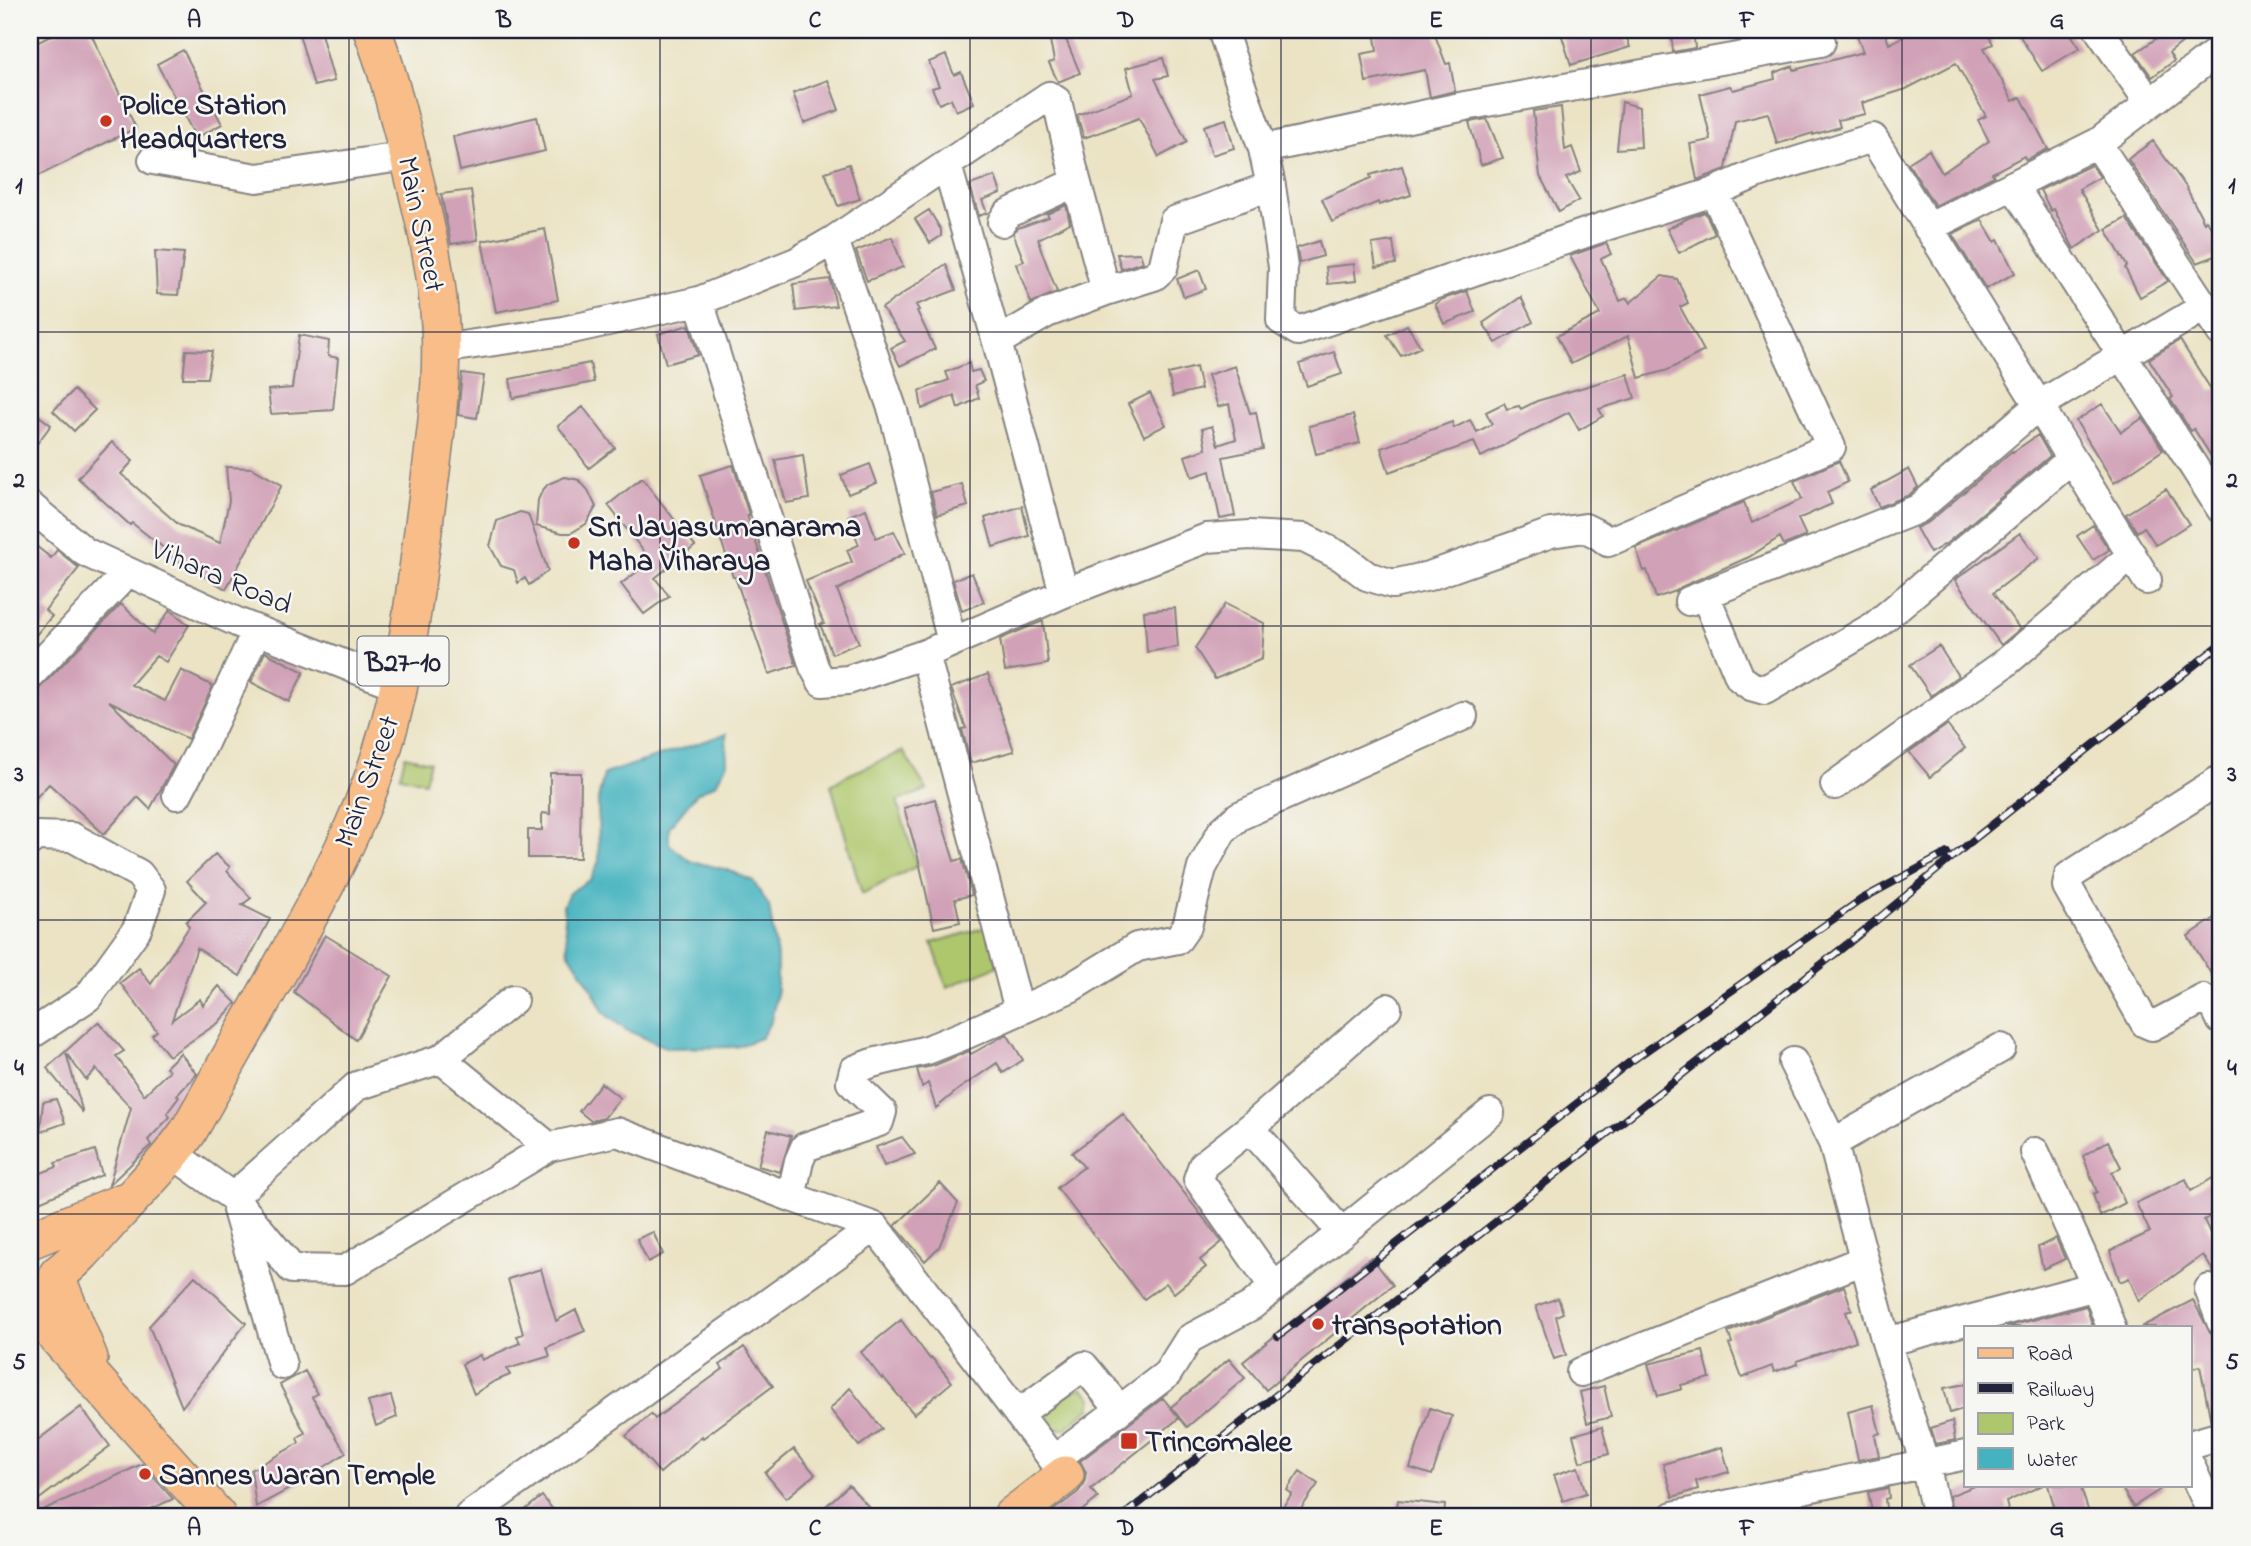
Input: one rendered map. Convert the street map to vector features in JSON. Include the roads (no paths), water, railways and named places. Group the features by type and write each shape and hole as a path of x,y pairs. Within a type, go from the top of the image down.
{"main road":[{"name":"Main Street","path":"44,1288 77,1259 173,1154 188,1132 335,866 355,825 380,759 399,686 415,593 439,388 440,326 434,270 380,40"},
{"name":"Main Street","path":"30,1240 130,1199"},
{"path":"30,1240 45,1244 51,1250 58,1266 44,1288 74,1324 105,1390 218,1516"},
{"path":"1012,1516 1060,1468"}],"street":[{"path":"1222,30 1263,149 1271,186 1283,267 1281,320 1298,331 1714,192 1755,174 1873,138 2147,579"},
{"path":"2099,30 2149,102"},
{"path":"1263,149 1465,106 1821,42"},
{"path":"1928,228 2097,143 2221,49"},
{"path":"440,349 564,331 699,301 796,262 834,240 1049,96 1057,101 1106,290"},
{"path":"2097,143 2221,332"},
{"path":"153,160 257,178 408,156"},
{"path":"947,164 1064,593"},
{"path":"1002,222 1007,214 1076,182"},
{"path":"2013,185 2221,509"},
{"path":"997,342 1047,313 1106,290 1154,276 1163,268 1174,221 1271,186"},
{"path":"699,301 814,667 822,682 849,680 925,654 1064,593 1208,538 1250,535 1304,538 1342,557 1367,576 1393,584 1429,576 1551,533 1585,528 1608,542 1831,447 1714,192"},
{"path":"834,240 893,411 952,642"},
{"path":"2072,459 1876,625 1765,690 1751,686 1740,677 1697,598 1918,509 2039,405 2204,307"},
{"name":"Vihara Road","path":"30,506 85,552 257,630 399,686"},
{"path":"1835,785 2004,664 2132,555"},
{"path":"30,675 128,572"},
{"path":"177,795 257,630"},
{"path":"925,654 1019,1010"},
{"path":"791,1197 805,1147 879,1122 882,1112 850,1082 854,1070 927,1050 968,1034 1070,988 1137,947 1178,939 1187,926 1202,868 1222,831 1239,816 1463,716"},
{"path":"2221,779 2069,876 2067,886 2145,1023 2152,1026 2203,999 2215,1007 2221,1020"},
{"path":"30,841 34,836 72,837 139,874 151,890 137,929 88,997 30,1035"},
{"path":"233,1197 357,1086 441,1059 513,1000"},
{"path":"1274,1287 1198,1179 1203,1165 1250,1128 1387,1008"},
{"path":"1833,1143 2001,1048"},
{"path":"441,1059 550,1147"},
{"path":"1793,1062 1833,1143 1886,1342 1925,1464 1937,1516"},
{"path":"173,1154 233,1197 292,1269 345,1270 550,1147 617,1132 875,1227 1060,1468 1119,1410 1167,1374 1189,1339 1251,1306 1490,1113"},
{"path":"1250,1128 1342,1233"},
{"path":"2035,1152 2096,1286 2111,1326"},
{"path":"233,1197 282,1365"},
{"path":"469,1516 875,1227"},
{"path":"1581,1372 1864,1260"},
{"path":"1886,1342 2096,1286"},
{"path":"2209,1289 2221,1321"},
{"path":"1018,1414 1084,1366 1119,1410"},
{"path":"2192,1445 2221,1436"},
{"path":"1672,1516 1964,1455"},
{"path":"2192,1469 2213,1516"}],"water":[{"path":"726,734 727,763 716,784 697,793 669,827 669,844 690,861 728,870 753,881 769,906 777,957 777,994 771,1021 761,1038 736,1047 668,1048 626,1030 604,1013 568,951 563,906 569,893 591,879 599,861 598,800 604,774"}],"railway":[{"path":"1123,1516 1850,942 1978,836 2221,644"},
{"path":"1278,1336 1630,1062 1862,899 1947,853"}],"place":[{"name":"Police Station Headquarters","path":"106,121"},
{"name":"Sri Jayasumanarama Maha Viharaya","path":"574,543"},
{"name":"transpotation","path":"1318,1324"},
{"name":"Trincomalee","path":"1129,1441"},
{"name":"Sannes Waran Temple","path":"145,1474"}]}
